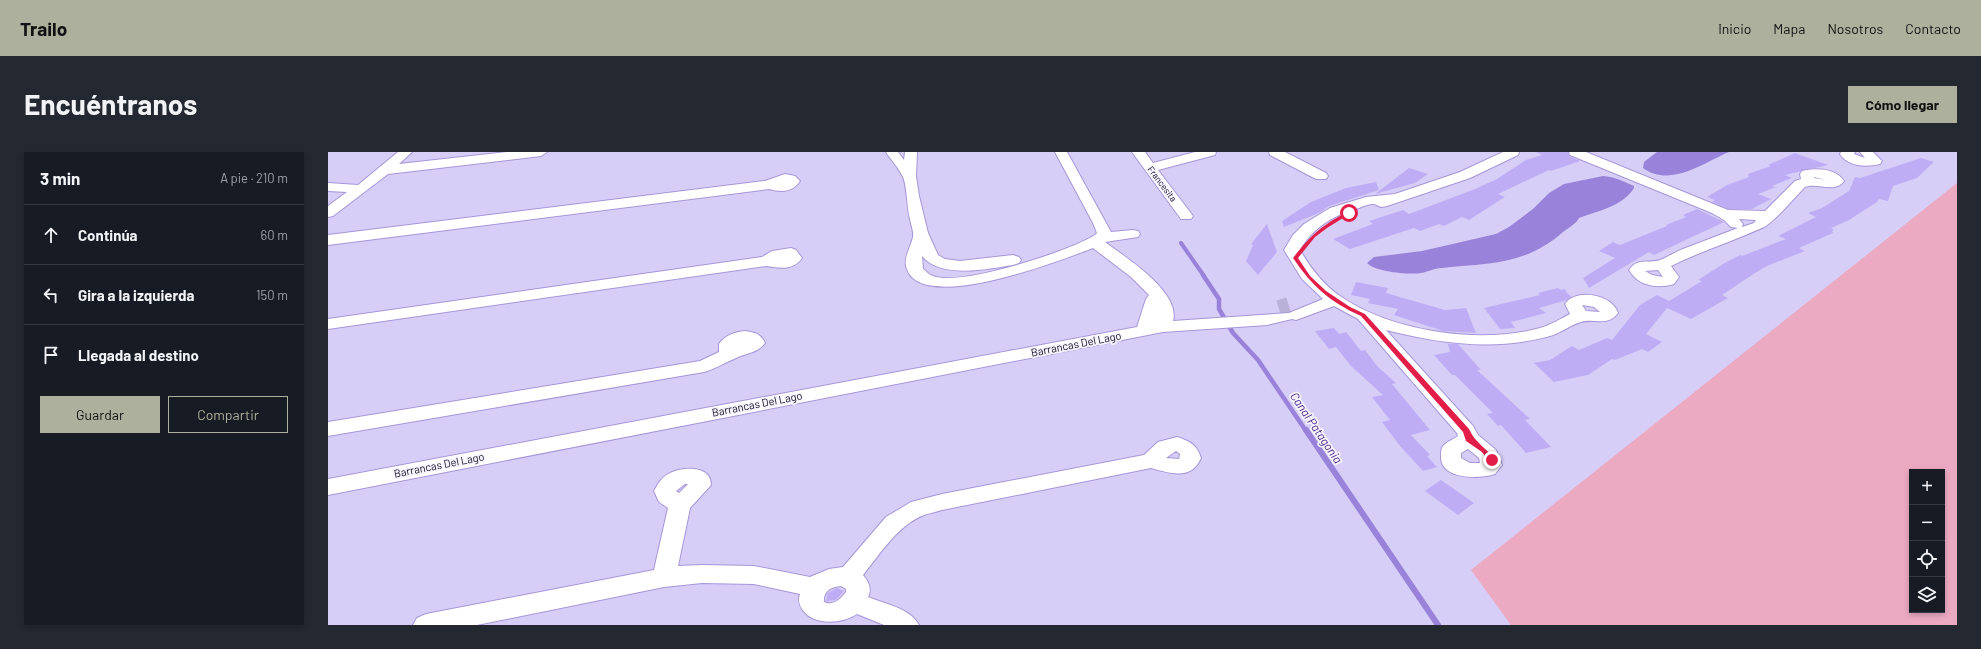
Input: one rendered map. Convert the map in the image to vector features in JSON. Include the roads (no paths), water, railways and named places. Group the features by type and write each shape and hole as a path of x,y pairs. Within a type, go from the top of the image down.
{"street":[{"path":"328,213 406,152"},
{"path":"384,170 541,152"},
{"path":"892,152 910,178"},
{"path":"911,152 910,178 921,236 932,258 940,262 955,265 990,264 1133,234"},
{"path":"921,236 914,262 916,271 923,278 949,283 966,282 1007,273 1093,242 1104,233 1100,222 1061,152"},
{"name":"Francesita","path":"1138,152 1186,216"},
{"path":"1150,168 1210,152"},
{"path":"1275,152 1321,176"},
{"path":"1452,180 1457,172 1496,152"},
{"path":"1513,152 1452,180 1349,213 1335,220 1314,236 1296,258 1308,277 1330,296 1363,315 1420,333 1449,338 1503,339 1550,330 1580,317"},
{"path":"1576,152 1730,219 1759,221 1795,188 1808,181"},
{"path":"1849,152 1846,154 1857,160 1870,162 1875,160 1866,152"},
{"path":"328,240 768,185"},
{"path":"328,187 361,188"},
{"path":"1662,266 1730,219"},
{"path":"1093,242 1153,288 1162,300 1167,314 1163,327"},
{"path":"328,324 766,261"},
{"path":"1145,330 1154,299 1158,295"},
{"name":"Barrancas Del Lago","path":"328,487 1145,330 1194,324 1242,322 1287,312 1330,296"},
{"path":"1363,315 1466,431 1469,439"},
{"path":"1393,348 1401,338 1420,333"},
{"path":"328,429 704,366 718,361 728,354"},
{"path":"848,577 887,531 900,518 913,510 942,502 1151,461"},
{"path":"664,577 680,505"},
{"path":"426,625 664,577 702,574 754,575 815,588"},
{"path":"834,577 848,577 854,580 859,590 854,602 839,612 823,614 812,607 810,601 815,588 820,583 834,577"},
{"path":"854,602 894,618 906,625"}],"waterway":[{"name":"Canal Patagonia","path":"1181,243 1204,276"},
{"name":"Canal Patagonia","path":"1203,275 1219,299 1219,309 1233,333 1258,360 1306,431"},
{"name":"Canal Patagonia","path":"1306,430 1438,625"}],"tunnel":[{"path":"1279,309 1289,306"}]}
